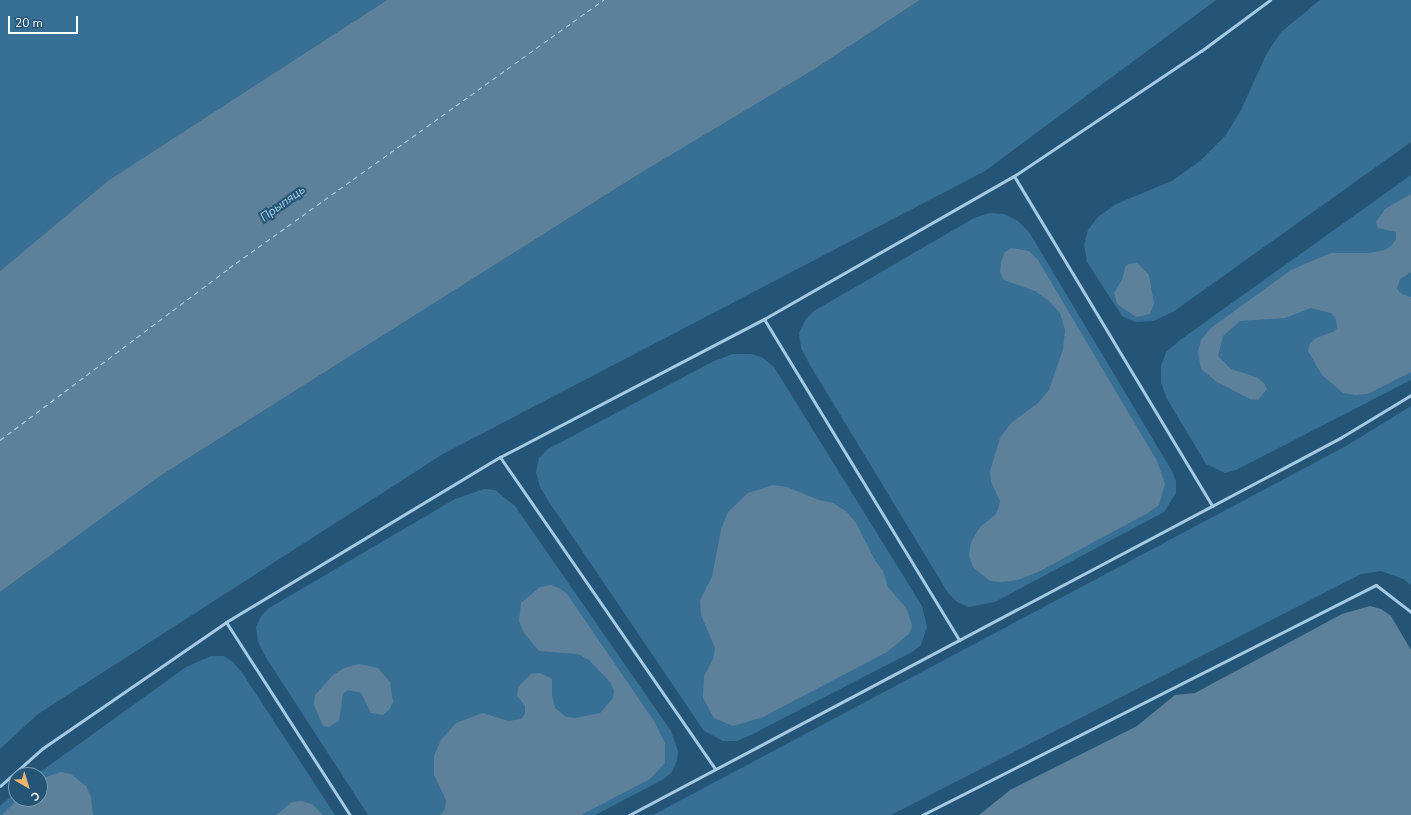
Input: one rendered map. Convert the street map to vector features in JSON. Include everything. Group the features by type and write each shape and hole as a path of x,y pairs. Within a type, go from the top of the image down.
{"lane":[{"path":"0,786 43,748 226,622 500,457 764,319 1014,176 1201,50 1270,0"},
{"path":"1014,176 1212,506"},
{"path":"764,319 959,640"},
{"path":"629,815 1340,438 1411,395"},
{"path":"500,457 715,770"},
{"path":"922,815 1376,585 1411,612"},
{"path":"226,622 350,815"}],"shaded area":[{"path":"0,0 387,0 109,180 0,271"},
{"path":"920,0 1216,0 985,171 443,454 38,714 0,749 0,592 160,476 639,174 813,70"},
{"path":"1320,0 1411,0 1411,142 1173,312 1153,321 1135,322 1122,316 1087,262 1084,245 1088,230 1098,217 1116,204 1172,181 1200,161 1226,135 1241,110 1266,55 1281,32"},
{"path":"1411,175 1411,380 1236,470 1225,473 1206,464 1167,399 1161,383 1161,366 1166,352 1180,340"},
{"path":"990,213 1004,214 1018,221 1029,232 1172,471 1176,481 1176,493 1164,512 995,602 968,607 957,602 948,593 810,365 801,348 799,333 806,319 814,311 974,218"},
{"path":"733,354 751,354 763,358 774,367 922,606 927,627 921,645 912,652 751,735 737,741 723,741 704,731 549,502 540,487 536,472 539,458 548,449 714,361"},
{"path":"1411,406 1411,585 1403,579 1381,571 1361,574 891,815 653,815 1346,446"},
{"path":"484,489 495,490 515,506 671,731 678,751 677,761 672,772 664,779 595,815 368,815 265,656 258,642 256,627 261,616 269,608 455,499"},
{"path":"211,656 224,656 233,662 243,674 335,815 0,815 0,806 8,799 8,807 48,807 47,767 186,667"}],"water":[{"name":"Прыпяць","path":"387,0 920,0 813,70 639,174 160,476 0,592 0,271 109,180"},
{"path":"1411,194 1411,272 1400,279 1397,289 1402,294 1411,297 1411,372 1368,394 1355,395 1343,393 1322,375 1308,351 1310,343 1316,338 1335,331 1337,328 1336,319 1331,313 1311,308 1285,318 1240,321 1223,336 1218,356 1231,369 1256,377 1264,383 1267,389 1258,400 1250,399 1217,382 1201,369 1198,352 1201,340 1211,328 1291,270 1331,253 1369,253 1385,250 1392,245 1396,239 1396,232 1378,228 1376,222 1385,209"},
{"path":"1011,248 1029,251 1038,260 1157,461 1165,484 1159,505 1146,514 1038,572 1018,580 1002,582 990,581 973,567 969,555 971,542 980,527 995,515 998,509 1000,501 991,482 990,471 1000,438 1011,423 1038,403 1049,390 1063,349 1065,330 1060,313 1049,301 1035,291 1004,280 1000,272 1001,262 1005,252"},
{"path":"1137,263 1149,275 1154,304 1150,314 1136,317 1117,304 1114,293 1122,280 1125,268 1128,264"},
{"path":"773,485 787,487 819,500 833,503 847,512 856,523 876,562 883,571 888,587 907,609 912,626 909,634 887,652 763,717 733,726 714,718 703,698 704,676 713,659 715,648 701,615 700,600 712,577 721,529 728,512 748,493"},
{"path":"551,585 559,588 567,594 654,721 665,743 665,763 650,779 581,815 440,815 445,809 446,800 434,775 434,756 441,740 456,723 483,713 508,721 521,719 525,714 525,706 517,696 518,687 531,674 540,673 552,679 552,695 555,708 566,717 575,718 600,713 613,698 614,691 610,682 589,660 578,654 539,651 524,633 519,621 521,603 540,587"},
{"path":"1370,606 1381,609 1391,616 1411,650 1411,815 979,815 1010,790 1137,726 1175,695 1195,693 1342,614"},
{"path":"359,664 378,668 390,682 393,702 389,710 383,715 371,713 361,693 348,690 343,694 339,721 329,727 323,726 314,705 315,695 333,675 344,668"},
{"path":"61,772 71,774 86,786 91,797 93,815 2,815 10,807 48,807 48,776"},
{"path":"302,801 312,804 323,815 276,815 292,802"}],"ferry route":[{"path":"0,440 229,268 604,0"}]}
